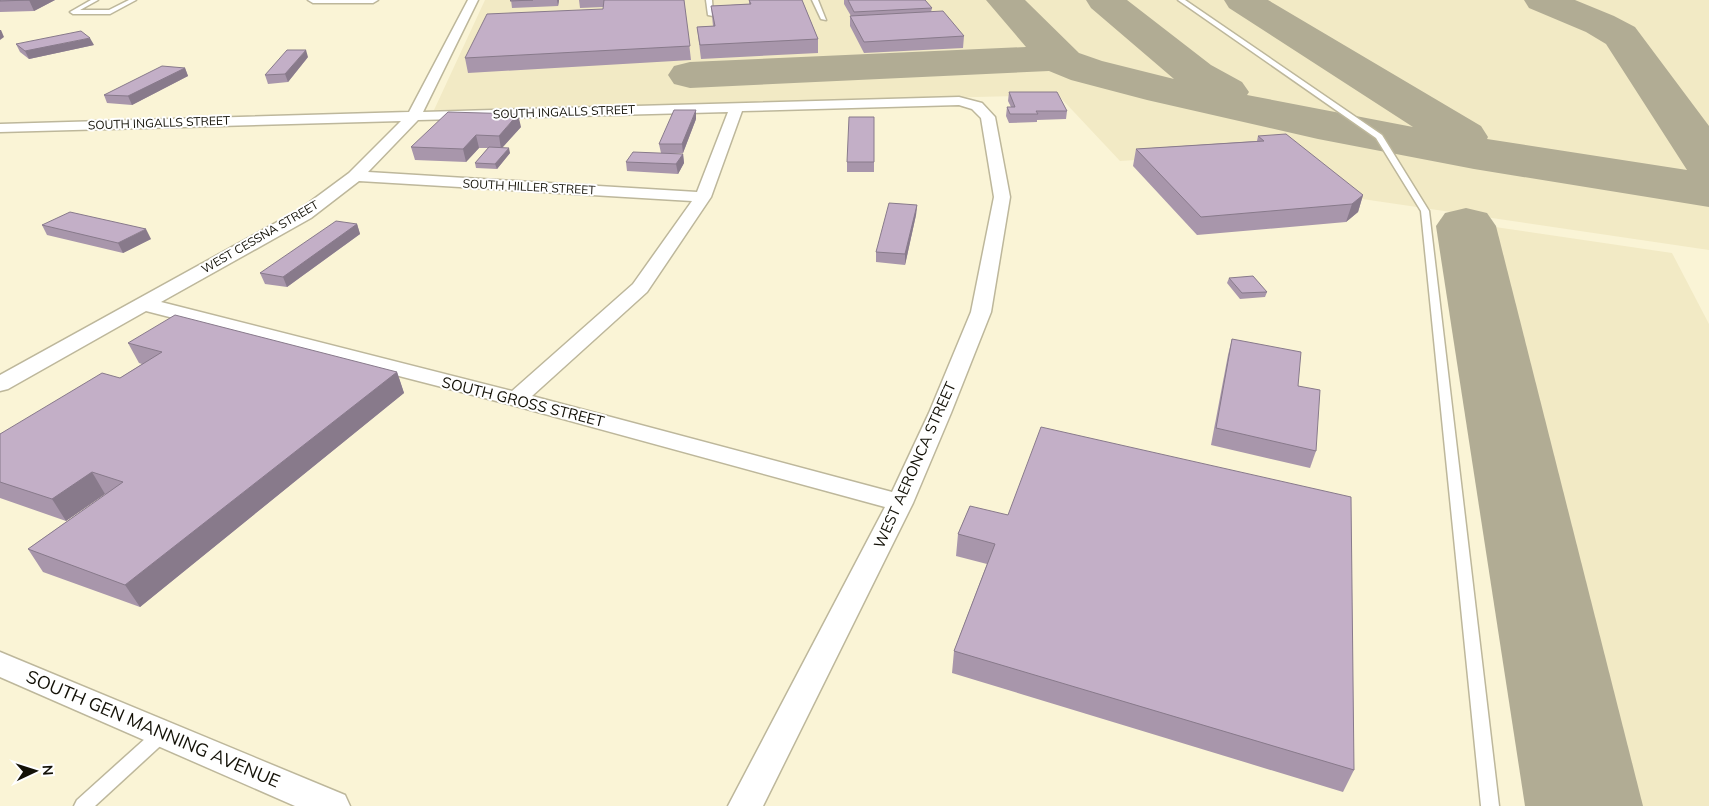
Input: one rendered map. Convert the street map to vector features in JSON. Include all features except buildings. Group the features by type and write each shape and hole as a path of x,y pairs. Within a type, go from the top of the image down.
{"street":[{"path":"313,0 373,0"},
{"name":"WEST CESSNA STREET","path":"0,384 305,214 355,176 414,116 473,0"},
{"name":"SOUTH INGALLS STREET","path":"0,128 959,101 977,106"},
{"name":"WEST AERONCA STREET","path":"745,806 900,503 940,413 981,312 1002,197 988,117 977,106"},
{"path":"516,399 640,288 703,197 737,108"},
{"name":"SOUTH HILLER STREET","path":"355,176 703,197"},
{"name":"SOUTH GROSS STREET","path":"144,304 516,399 900,503"},
{"name":"SOUTH GEN MANNING AVENUE","path":"0,664 333,806"}],"lane":[{"path":"95,0 74,12 110,12 133,0"},
{"path":"710,0 711,15"},
{"path":"815,0 824,19"},
{"path":"1181,0 1379,137 1425,211 1490,806"},
{"path":"83,806 162,733"}],"shaded area":[{"path":"485,0 1709,0 1709,250 1335,195 1282,151 1120,161 1058,95 434,110"},
{"path":"1440,219 1672,253 1709,324 1709,806 1530,806"}],"taxiway":[{"path":"1004,0 1064,62 1087,71 1241,108 1396,139 1552,166 1709,190"},
{"path":"1104,0 1195,74 1226,92"},
{"path":"1242,0 1463,137"},
{"path":"1542,0 1600,24 1621,36 1709,163"},
{"path":"690,75 1060,58"},
{"path":"1466,226 1584,806"}]}
